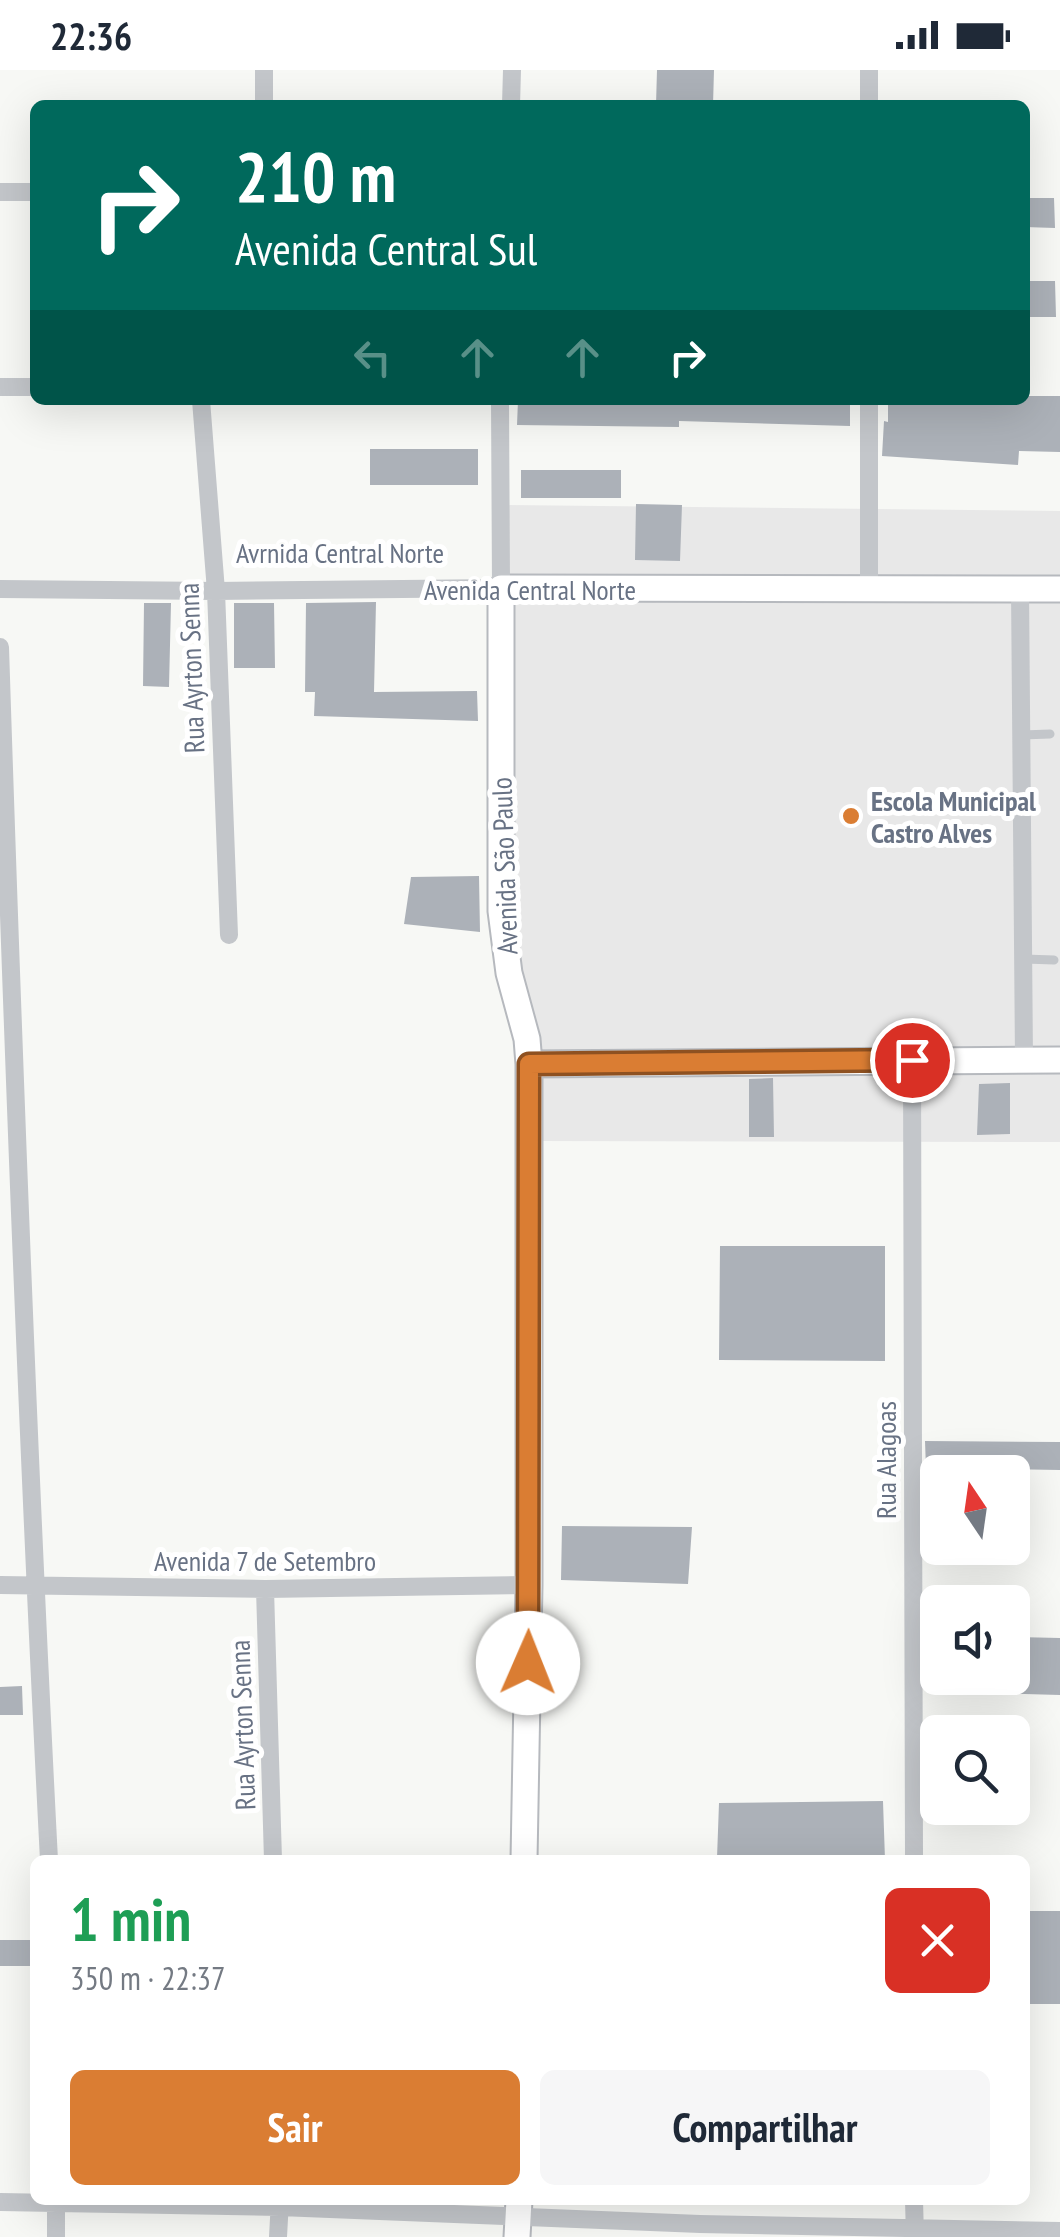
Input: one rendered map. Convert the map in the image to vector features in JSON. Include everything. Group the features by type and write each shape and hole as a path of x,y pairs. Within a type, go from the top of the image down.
{"main road":[{"name":"Avenida Central Norte","path":"503,586 1060,589"},
{"name":"Avenida São Paulo","path":"503,586 500,912 508,973 527,1039 529,1064 529,1585 524,1855"},
{"path":"529,1064 1060,1060"}],"street":[{"path":"264,70 264,100"},
{"path":"503,70 503,100"},
{"path":"511,100 512,70"},
{"path":"869,70 869,100"},
{"path":"0,192 30,192"},
{"path":"0,387 30,387"},
{"name":"Rua Ayrton Senna","path":"201,405 216,585 229,935"},
{"path":"500,405 503,586"},
{"path":"503,586 508,405"},
{"path":"869,405 869,589"},
{"name":"Avrnida Central Norte","path":"0,579 216,585"},
{"name":"Avenida Central Norte","path":"0,589 503,586"},
{"path":"1020,589 1024,1060"},
{"path":"0,647 6,1027 49,1855"},
{"name":"Rua Alagoas","path":"912,1060 914,1855"},
{"name":"Avenida 7 de Setembro","path":"0,1585 265,1589 529,1585"},
{"name":"Rua Ayrton Senna","path":"265,1589 273,1855"},
{"path":"0,2202 30,2201"},
{"path":"56,2205 56,2237"},
{"path":"278,2237 280,2205"},
{"path":"297,2205 522,2218 915,2232 1060,2231"},
{"path":"914,2205 915,2232"}],"lane":[{"path":"1022,735 1050,734"},
{"path":"1024,959 1054,960"}],"shaded area":[{"path":"501,505 1060,511 1060,1142 538,1141 501,911"}],"building":[{"path":"657,70 714,70 713,100 656,100"},
{"path":"1030,198 1054,198 1055,228 1030,227"},
{"path":"1030,281 1055,281 1056,317 1030,317"},
{"path":"1030,396 1060,396 1060,452 1019,451 1018,465 882,456 884,421 888,422 888,405 1030,405"},
{"path":"518,405 850,405 850,426 679,421 679,427 517,425"},
{"path":"370,449 478,449 478,485 370,485"},
{"path":"521,470 621,470 621,498 521,498"},
{"path":"636,504 682,505 680,561 635,560"},
{"path":"376,602 374,692 477,691 478,721 314,716 315,692 305,692 306,603"},
{"path":"144,603 171,603 169,687 143,686"},
{"path":"234,603 274,603 275,668 234,668"},
{"path":"479,876 480,932 404,924 411,877"},
{"path":"773,1078 774,1137 749,1137 749,1079"},
{"path":"1010,1083 1010,1134 977,1135 979,1084"},
{"path":"720,1246 885,1246 885,1361 719,1360"},
{"path":"925,1441 1060,1442 1060,1470 1030,1470 1030,1455 926,1455"},
{"path":"562,1526 692,1527 688,1584 561,1580"},
{"path":"1030,1637 1060,1638 1060,1695 1030,1694"},
{"path":"22,1686 23,1715 0,1715 0,1687"},
{"path":"883,1801 885,1855 717,1855 719,1803"},
{"path":"1030,1911 1060,1911 1060,2004 1030,2004"},
{"path":"0,1940 30,1940 30,1966 0,1966"}],"place":[{"name":"Escola Municipal Castro Alves","path":"851,816"}],"route":[{"path":"528,1663 529,1064 912,1060"}]}
